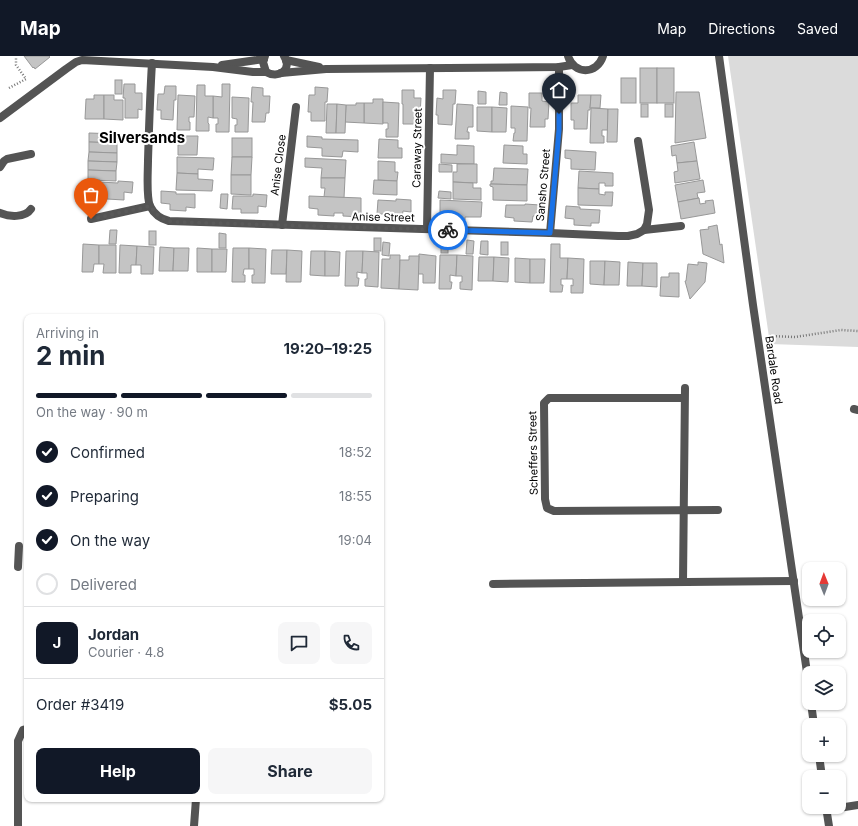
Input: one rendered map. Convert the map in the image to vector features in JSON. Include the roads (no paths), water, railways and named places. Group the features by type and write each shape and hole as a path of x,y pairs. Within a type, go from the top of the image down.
{"street":[{"path":"568,56 572,65 579,69 586,70 596,67 603,56"},
{"name":"Bardale Road","path":"719,56 806,666"},
{"path":"213,66 264,57 263,65 266,72"},
{"path":"285,57 326,69"},
{"path":"281,73 287,63 285,57"},
{"path":"0,118 76,62 82,60 213,66 253,72 266,72 276,75 281,73 326,69 559,67 572,65"},
{"path":"91,219 150,206 148,197 148,177 152,63"},
{"name":"Sansho Street","path":"550,233 559,130 559,67"},
{"name":"Caraway Street","path":"426,229 430,68"},
{"name":"Anise Close","path":"282,225 296,107"},
{"path":"638,142 649,210 647,224 644,230"},
{"path":"0,167 4,161 11,157 31,154"},
{"name":"Anise Street","path":"150,206 156,215 162,219 174,222 618,236 633,235 644,230 680,226"},
{"path":"0,213 6,215 23,215 28,213 31,209"},
{"path":"683,582 684,388"},
{"name":"Scheffers Street","path":"684,398 549,398 544,404 544,499 547,508 554,511 718,510"},
{"path":"18,567 19,546"},
{"path":"493,584 794,581"},
{"path":"18,826 18,741 24,730"},
{"path":"194,826 196,802"},
{"path":"846,806 858,805"},
{"path":"827,814 829,826"}],"district":[{"name":"Silversands","path":"142,137"}]}
